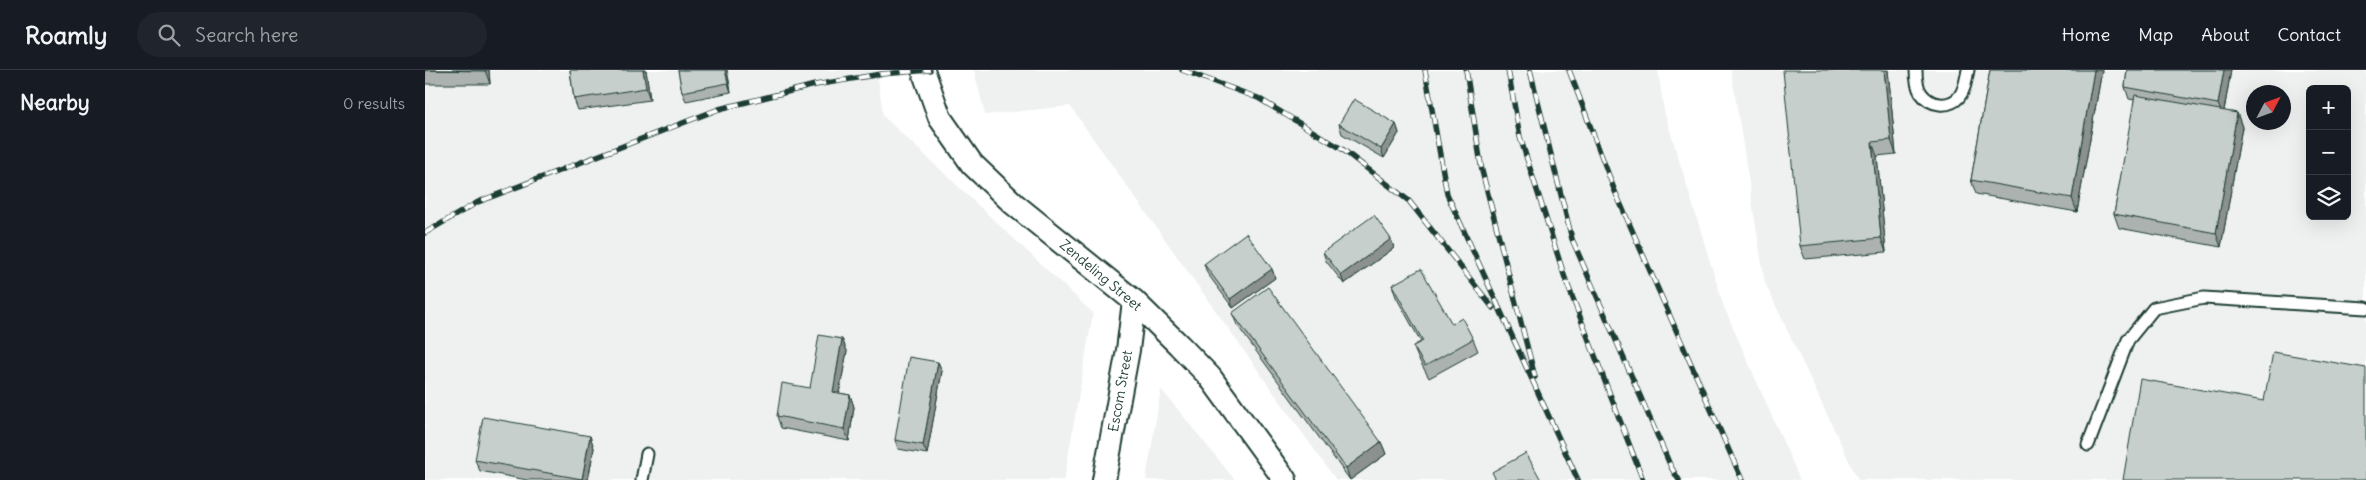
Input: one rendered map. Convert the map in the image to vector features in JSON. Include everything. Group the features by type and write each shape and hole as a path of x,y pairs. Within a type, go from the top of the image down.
{"street":[{"name":"Zendeling Street","path":"923,70 940,118 972,164 1014,204 1134,301 1210,377 1285,480"},
{"name":"Escom Street","path":"1104,480 1128,350 1134,301"}],"lane":[{"path":"1916,70 1921,93 1930,101 1940,105 1951,104 1960,96 1968,70"},
{"path":"2088,445 2129,340 2154,308 2204,298 2366,308"},
{"path":"642,480 647,454"}],"shaded area":[{"path":"425,70 877,70 883,116 1093,313 1064,480 425,480"},
{"path":"974,70 1658,70 1664,111 1724,307 1800,480 1336,480 1070,106 985,115"},
{"path":"1731,70 2366,70 2366,480 1858,480 1765,283"},
{"path":"1161,389 1235,480 1146,480"}],"building":[{"path":"425,70 485,70 485,71"},
{"path":"570,70 643,70 646,88 574,99"},
{"path":"678,70 725,70 728,83 682,92"},
{"path":"1783,70 1884,70 1891,140 1872,142 1881,238 1800,246"},
{"path":"1990,70 2094,70 2072,198 1971,180"},
{"path":"2127,70 2224,70 2218,104 2125,87"},
{"path":"2135,95 2237,113 2216,233 2114,214"},
{"path":"1354,99 1396,124 1381,149 1339,124"},
{"path":"1374,215 1391,239 1341,275 1323,252"},
{"path":"1246,233 1272,269 1230,299 1204,264"},
{"path":"1421,269 1452,324 1462,318 1473,339 1425,366 1413,346 1423,341 1392,285"},
{"path":"1268,287 1381,442 1346,468 1232,313"},
{"path":"819,335 842,339 833,392 850,395 844,429 777,416 782,383 810,388"},
{"path":"2273,352 2366,368 2366,480 2123,480 2140,379 2264,401"},
{"path":"909,357 938,362 923,445 895,440"},
{"path":"483,417 590,436 582,479 475,460"},
{"path":"1526,453 1541,480 1496,480 1492,472"}],"railway":[{"path":"425,233 478,202 719,109 815,85 881,74 930,70"},
{"path":"1182,70 1258,98 1342,149 1409,201 1493,308"},
{"path":"1425,70 1447,194 1578,480"},
{"path":"1466,70 1482,171 1535,377"},
{"path":"1508,70 1520,137 1565,278 1643,480"},
{"path":"1530,70 1572,239 1671,467 1679,480"},
{"path":"1569,70 1614,189 1742,480"}]}
